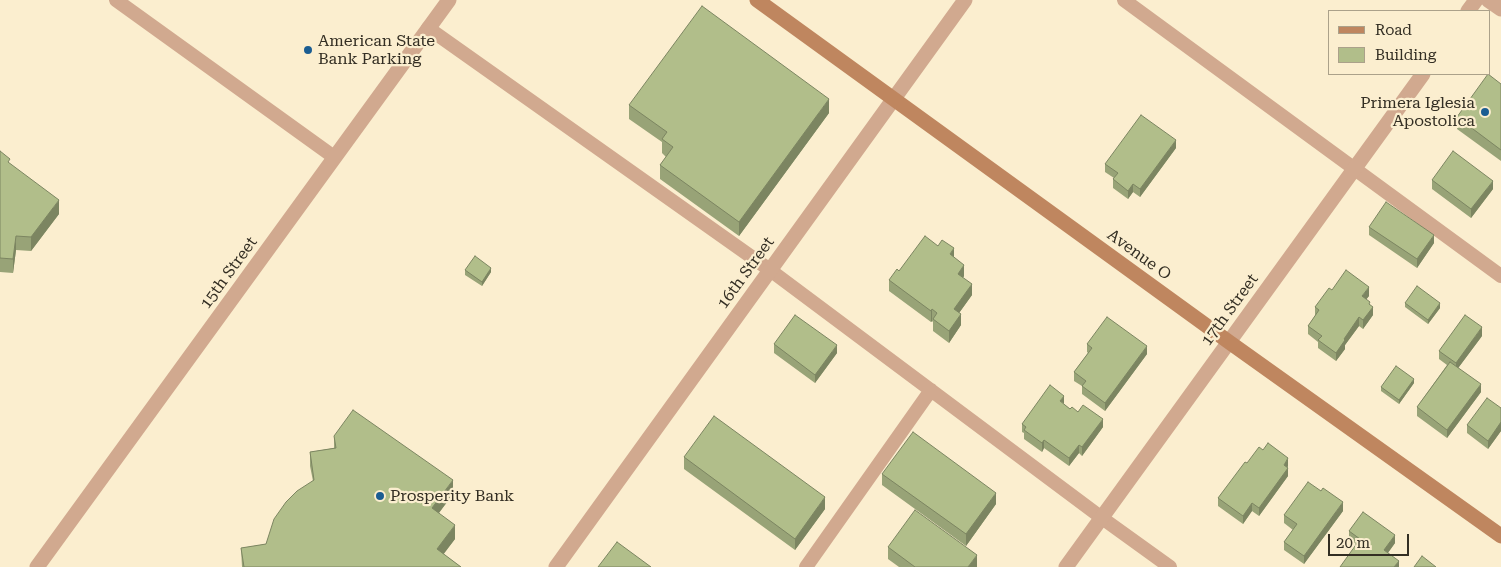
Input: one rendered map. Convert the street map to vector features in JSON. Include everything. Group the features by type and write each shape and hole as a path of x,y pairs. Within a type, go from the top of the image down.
{"street":[{"name":"15th Street","path":"37,567 448,0"},
{"name":"Avenue O","path":"757,0 1229,342 1501,536"},
{"name":"16th Street","path":"556,567 965,0"},
{"path":"1488,0 1501,9"},
{"name":"17th Street","path":"1066,567 1422,75"}],"lane":[{"path":"116,0 334,157"},
{"path":"1124,0 1501,276"},
{"path":"428,28 770,270 1170,567"},
{"path":"806,567 931,390"}],"building":[{"path":"702,6 829,99 739,222 660,165 673,147 662,139 667,132 629,105"},
{"name":"Primera Iglesia Apostolica","path":"1487,75 1489,75 1501,84 1501,150 1457,117"},
{"path":"1141,115 1176,140 1140,189 1133,184 1128,191 1113,179 1118,173 1105,164"},
{"path":"0,151 10,159 8,162 59,200 31,237 16,236 13,259 0,258"},
{"path":"1453,151 1493,181 1471,209 1432,180"},
{"path":"1386,202 1434,235 1417,259 1369,227"},
{"path":"925,236 938,246 942,240 954,248 950,254 964,265 958,274 972,284 954,309 961,314 949,331 933,319 937,313 932,309 931,311 889,280 897,269 899,271"},
{"path":"475,256 491,268 482,282 465,270"},
{"path":"1346,270 1369,287 1362,296 1373,307 1363,320 1359,317 1336,353 1318,340 1322,336 1308,326 1319,310 1315,307 1329,288 1332,290"},
{"path":"1417,286 1440,303 1428,320 1405,303"},
{"path":"795,315 837,345 815,375 774,344"},
{"path":"1465,315 1482,327 1456,363 1439,351"},
{"path":"1107,317 1147,346 1105,403 1082,386 1086,381 1074,372 1092,348 1087,344"},
{"path":"1450,362 1481,384 1447,430 1417,407"},
{"path":"1396,366 1414,379 1399,400 1381,387"},
{"path":"1050,385 1064,396 1060,401 1070,409 1072,407 1078,412 1083,405 1103,419 1082,447 1079,445 1069,458 1044,440 1042,443 1024,430 1026,427 1022,424"},
{"path":"1487,398 1501,408 1501,422 1488,441 1467,425"},
{"name":"Prosperity Bank","path":"353,410 453,480 432,508 455,525 437,549 461,567 244,567 241,548 266,544 274,519 286,502 297,491 314,480 310,452 336,448 334,436"},
{"path":"714,416 825,497 795,539 684,457"},
{"path":"913,432 996,493 966,534 882,474"},
{"path":"1268,443 1288,458 1284,465 1288,468 1259,508 1252,503 1243,516 1218,498 1245,462 1247,463 1259,447 1263,450"},
{"path":"1308,482 1321,491 1323,488 1343,502 1304,556 1284,542 1297,524 1284,515"},
{"path":"915,510 977,555 968,567 915,567 888,547"},
{"path":"1363,512 1395,535 1384,550 1399,561 1394,567 1340,567 1360,539 1349,531"},
{"path":"617,542 651,567 598,567"},
{"path":"1422,556 1436,567 1414,567"}],"place":[{"name":"American State Bank Parking","path":"308,50"},
{"name":"Primera Iglesia Apostolica","path":"1485,112"},
{"name":"Prosperity Bank","path":"380,496"}]}
